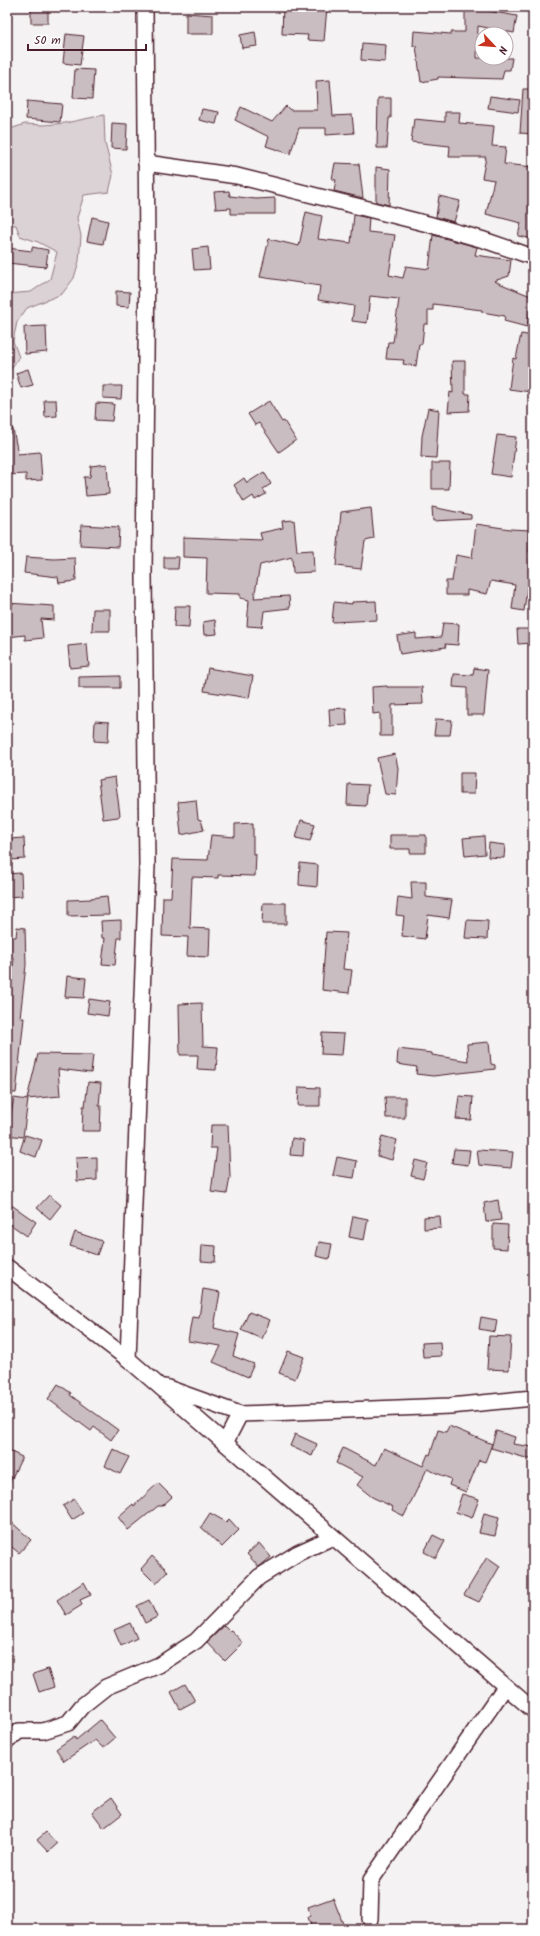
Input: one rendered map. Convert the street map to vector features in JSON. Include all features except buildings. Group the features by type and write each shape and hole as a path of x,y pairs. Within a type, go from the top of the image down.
{"street":[{"path":"128,1359 148,866 144,575 146,163 145,7"},
{"path":"146,163 237,176 470,236 533,257"},
{"path":"7,1267 128,1359 533,1710"},
{"path":"157,1384 240,1414 450,1406 533,1398"},
{"path":"225,1443 240,1414"},
{"path":"7,1741 19,1730 43,1731 68,1723 82,1706 106,1687 159,1665 196,1640 259,1577 298,1553 333,1537"},
{"path":"370,1920 371,1880 505,1687"}],"shaded area":[{"path":"104,115 105,143 113,175 109,192 84,195 77,218 81,236 79,261 74,278 62,294 27,308 17,322 13,341 19,357 7,375 7,294 31,292 50,279 57,252 38,242 20,236 16,225 7,225 7,130 25,124 44,125 65,123"}]}
